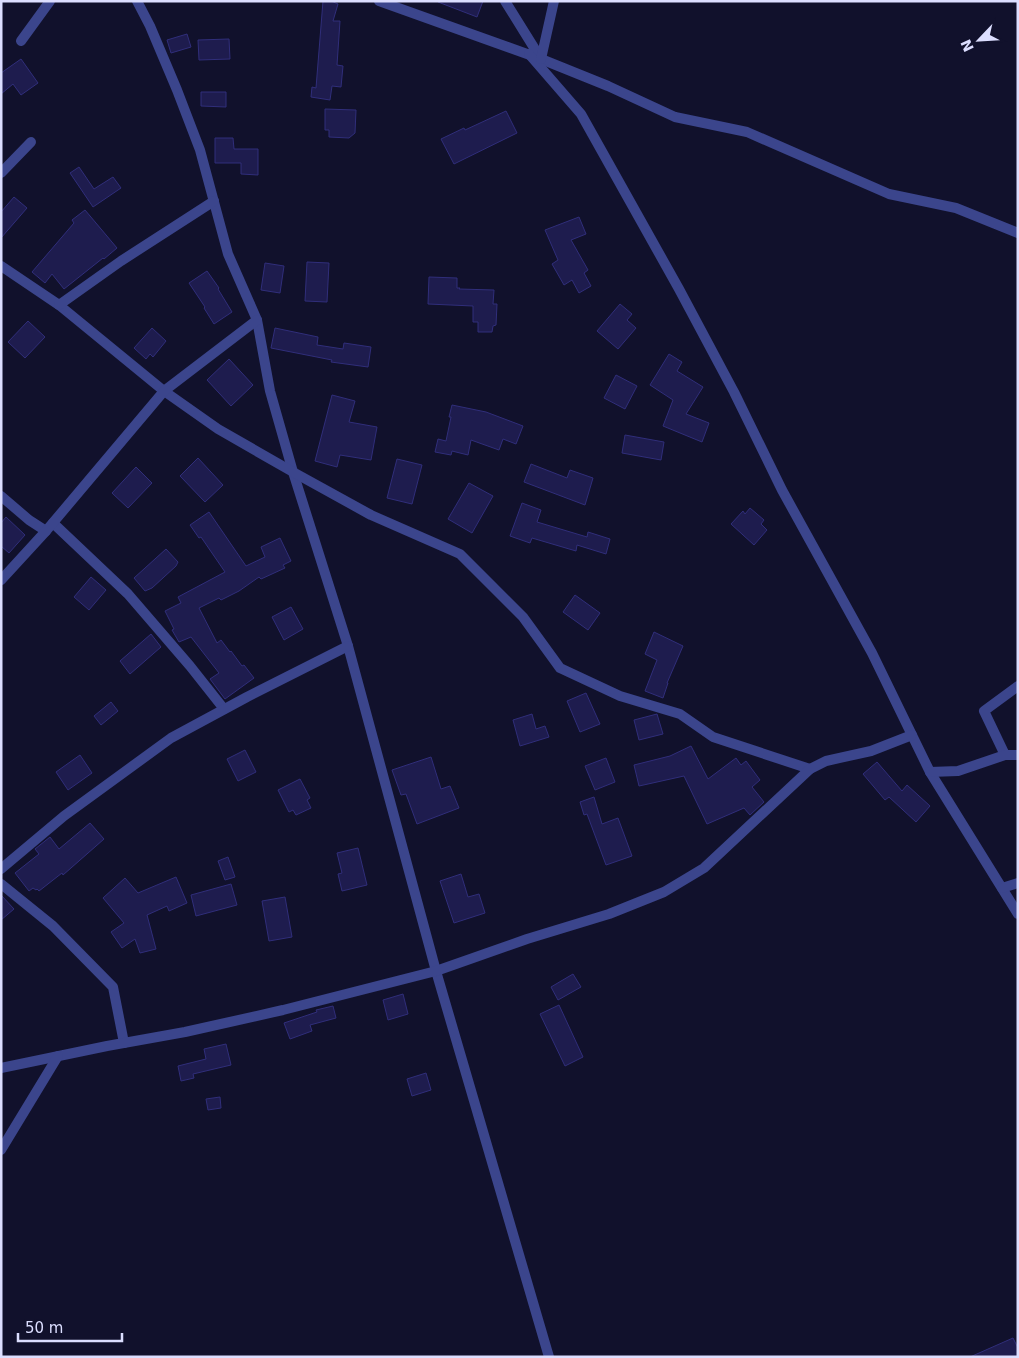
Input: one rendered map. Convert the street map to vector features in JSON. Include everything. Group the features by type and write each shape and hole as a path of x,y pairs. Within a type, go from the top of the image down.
{"street":[{"path":"21,42 50,1"},
{"path":"138,1 177,90 200,150 228,254 257,320 270,392 348,646 436,971 549,1357"},
{"path":"379,1 407,6 608,86 675,117 747,132 889,194 956,208 1018,233"},
{"path":"505,1 542,59"},
{"path":"542,59 554,1"},
{"path":"529,54 581,114 734,392 782,490 872,653 930,772 1018,914"},
{"path":"1,173 31,142"},
{"path":"59,305 121,261 214,201"},
{"path":"1,266 59,305 164,391 218,429 371,515 460,554 523,617 560,668 620,696 680,714 713,737 810,769"},
{"path":"1,580 53,523 164,391 257,320"},
{"path":"1,496 29,520 46,531"},
{"path":"53,523 128,594 224,709"},
{"path":"1,869 64,816 171,738 348,646"},
{"path":"1005,755 984,711 1018,686"},
{"path":"1,1068 185,1032 274,1012 436,971 610,914 664,892 704,868 810,769 826,761 872,751 912,735"},
{"path":"930,772 958,771 1005,755 1018,755"},
{"path":"1002,888 1018,883"},
{"path":"1,884 53,926 113,987 124,1043"},
{"path":"1,1150 58,1056"}],"building":[{"path":"323,1 331,1 338,4 333,21 340,21 337,65 343,66 341,87 332,86 330,100 311,97 312,87 316,88"},
{"path":"438,1 483,1 477,17"},
{"path":"187,34 191,47 171,53 167,40"},
{"path":"229,39 230,59 199,60 198,40"},
{"path":"21,59 38,83 21,95 13,84 1,94 1,73"},
{"path":"201,92 226,92 226,107 201,106"},
{"path":"325,109 356,110 355,133 349,138 329,137 329,130 325,130"},
{"path":"506,111 517,133 454,164 441,139"},
{"path":"215,138 233,138 234,149 258,149 258,175 241,174 241,163 215,163"},
{"path":"79,167 94,189 113,177 121,188 93,207 70,173"},
{"path":"14,197 27,208 1,238 1,212"},
{"path":"85,210 117,248 64,289 52,274 45,283 32,272 74,223 72,220"},
{"path":"579,217 586,234 571,240 588,270 584,273 591,286 579,293 572,280 564,285 552,264 558,260 545,230"},
{"path":"307,262 329,263 327,302 305,301"},
{"path":"265,263 284,266 280,293 261,290"},
{"path":"207,271 232,312 214,324 189,283"},
{"path":"429,277 457,278 457,288 459,289 494,290 493,304 497,304 496,325 493,326 492,332 478,332 478,322 473,322 473,306 428,304"},
{"path":"620,304 632,314 627,320 636,328 618,349 597,331"},
{"path":"28,321 45,337 25,358 8,342"},
{"path":"152,328 166,341 153,357 150,354 146,359 134,348"},
{"path":"275,328 318,337 317,345 343,349 344,343 371,347 368,367 331,362 332,360 271,348"},
{"path":"669,354 682,362 677,371 703,387 686,414 709,423 702,442 663,426 673,400 650,385"},
{"path":"229,359 253,385 231,406 207,380"},
{"path":"616,375 637,386 625,409 604,398"},
{"path":"332,395 355,401 349,422 377,427 371,460 340,455 337,467 315,461"},
{"path":"452,405 486,412 523,426 516,444 503,439 499,450 471,440 468,455 452,451 451,455 435,452 438,439 446,441"},
{"path":"625,435 664,442 661,460 622,453"},
{"path":"198,458 223,485 205,502 180,476"},
{"path":"397,459 422,465 412,504 387,498"},
{"path":"531,464 567,478 570,470 593,478 585,505 524,482"},
{"path":"136,467 152,483 128,508 112,493"},
{"path":"469,483 493,496 472,533 448,519"},
{"path":"522,503 541,510 537,522 587,537 588,532 610,539 606,554 577,545 576,551 532,538 530,543 510,536"},
{"path":"750,508 764,520 761,524 767,530 754,545 731,524 743,511 745,514"},
{"path":"209,512 246,566 265,557 261,547 280,538 291,561 283,565 285,568 261,579 259,577 239,591 199,608 217,643 221,640 254,678 225,699 210,679 219,673 191,637 179,642 165,611 181,603 178,597 225,572 201,537 199,538 190,525"},
{"path":"6,517 25,535 9,553 1,546 1,523"},
{"path":"166,549 178,562 176,566 152,588 145,591 134,578"},
{"path":"91,577 106,590 89,610 74,597"},
{"path":"575,595 600,613 588,630 563,612"},
{"path":"291,607 303,629 284,640 272,617"},
{"path":"654,632 683,646 667,683 663,698 645,691 657,660 645,654"},
{"path":"151,634 161,647 130,674 120,661"},
{"path":"586,693 600,724 580,732 567,701"},
{"path":"111,702 118,711 101,725 94,716"},
{"path":"532,714 536,729 545,726 549,737 520,746 513,720"},
{"path":"657,714 663,734 639,740 634,720"},
{"path":"691,746 708,779 736,758 741,765 746,761 760,780 752,787 764,802 750,815 744,808 707,824 684,776 639,786 634,765 670,756"},
{"path":"245,750 256,772 238,781 227,759"},
{"path":"80,755 92,773 68,790 56,772"},
{"path":"431,757 441,789 450,786 459,808 417,824 406,794 401,795 392,770"},
{"path":"606,758 615,782 595,790 585,766"},
{"path":"877,762 902,791 907,785 930,806 916,822 889,797 885,800 863,774"},
{"path":"300,779 310,798 307,800 311,808 296,815 293,810 289,812 278,790"},
{"path":"594,797 602,824 618,818 632,856 606,865 587,814 584,815 580,802"},
{"path":"90,823 104,839 63,875 62,873 39,891 33,888 29,891 15,873 39,854 35,849 50,837 59,849"},
{"path":"358,848 367,885 342,891 338,874 342,873 337,853"},
{"path":"228,857 235,877 225,880 218,861"},
{"path":"461,874 468,897 479,894 485,913 454,923 440,881"},
{"path":"176,877 187,903 169,911 167,906 147,915 156,949 140,953 135,939 122,948 111,932 124,923 103,898 125,878 138,893"},
{"path":"231,884 237,905 196,916 191,895"},
{"path":"1,895 14,909 1,920"},
{"path":"285,897 292,937 269,941 262,901"},
{"path":"573,974 581,987 558,1000 551,987"},
{"path":"403,994 408,1014 388,1020 383,1000"},
{"path":"559,1005 583,1057 565,1066 540,1014"},
{"path":"333,1006 336,1018 310,1025 312,1031 290,1039 284,1023 317,1012 316,1010"},
{"path":"226,1044 231,1065 193,1074 194,1078 181,1081 178,1066 206,1059 204,1049"},
{"path":"426,1073 431,1090 412,1096 407,1079"},
{"path":"220,1097 221,1108 208,1110 206,1099"},
{"path":"1013,1338 1018,1348 1018,1357 970,1357"}]}
